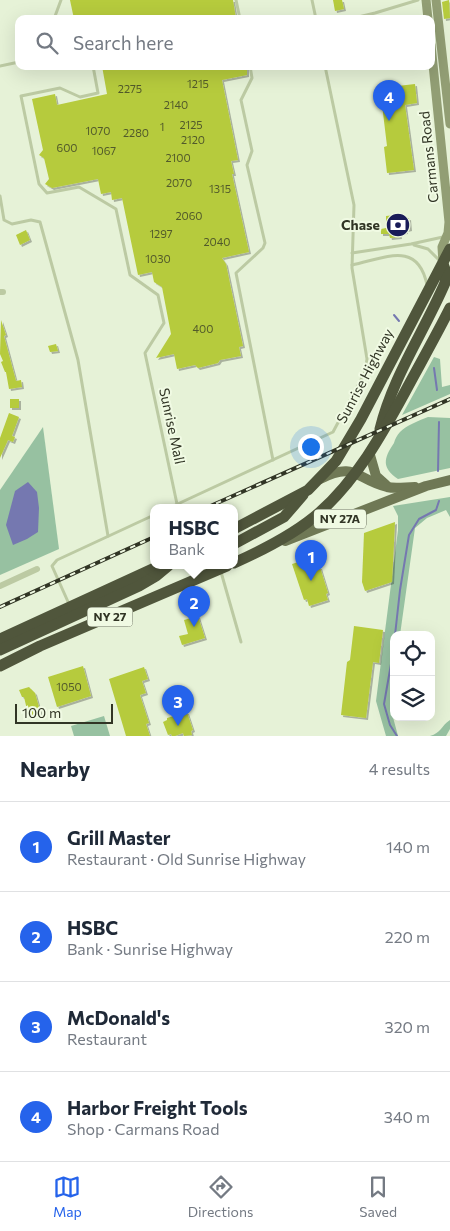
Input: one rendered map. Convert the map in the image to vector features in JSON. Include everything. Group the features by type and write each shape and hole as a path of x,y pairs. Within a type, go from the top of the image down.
{"highway":[{"name":"Sunrise Highway","path":"238,526 308,490 336,460 361,419 450,249"},
{"path":"373,450 389,400 407,358 445,283 446,272 443,264"},
{"path":"238,561 299,528 320,513 356,472 373,450 446,323 450,308"},
{"path":"238,542 284,517 308,490"},
{"name":"NY 27","path":"0,639 152,569"},
{"path":"0,650 139,586 164,569"},
{"name":"NY 27","path":"0,666 40,646 214,569"},
{"path":"40,646 61,630 70,606"}],"main road":[{"path":"373,450 376,476 389,488"},
{"path":"317,480 340,470 356,472"},
{"name":"NY 27A","path":"356,472 373,483 389,488 426,486"},
{"name":"NY 27A","path":"256,553 426,486 450,480"}],"street":[{"path":"426,0 428,15"},
{"name":"Carmans Road","path":"436,0 448,83 450,124"},
{"name":"Carmans Road","path":"434,70 449,222 448,233 442,247 443,264"},
{"path":"436,87 448,83"},
{"path":"0,586 37,569"}],"lane":[{"path":"55,15 61,0"},
{"path":"236,0 239,15"},
{"path":"312,0 315,15"},
{"path":"370,15 418,0"},
{"path":"0,66 15,63"},
{"name":"Sunrise Mall","path":"94,70 98,93 80,97 60,88 21,96 39,184 47,193 79,187 116,209 130,275 158,295 164,323 146,353 177,504"},
{"path":"251,70 252,78 241,100 252,151 247,165 265,243 263,248 236,272 273,460"},
{"path":"177,504 333,432 365,372 367,359 352,266 354,205 326,70"},
{"path":"0,196 4,220 12,224 31,220 40,222 78,360 108,536"},
{"path":"352,253 410,244 443,237 448,233"},
{"path":"410,244 428,249 443,264"},
{"path":"352,266 397,255 408,256 422,267 428,289"},
{"path":"70,606 52,566 57,560 150,517"},
{"path":"222,569 241,642"}],"green space":[{"path":"434,357 440,359 442,387 450,385 450,394 402,415"},
{"path":"428,417 450,418 450,468 398,479 389,471 386,463 396,437 409,425"},
{"path":"43,427 59,549 0,575 0,490"},
{"path":"450,497 450,517 446,510 427,518 415,528 401,631 390,631 390,721 394,721 398,736 386,736 376,701 398,530 398,516 393,506"},
{"path":"104,716 110,736 74,736 71,726"},
{"path":"450,720 450,729 446,736 430,736 436,733"}],"water":[{"path":"28,482 37,492 39,508 38,532 13,545 6,525 15,491"}],"building":[{"path":"70,0 233,0 235,15 73,15"},
{"path":"333,0 342,0 344,9 335,11"},
{"path":"449,0 450,18 444,19 442,2"},
{"path":"103,70 247,70 247,75 222,80 238,160 231,161 234,174 232,174 249,252 222,258 226,264 243,346 239,347 241,356 220,360 218,363 198,368 195,365 177,369 174,354 156,358 171,334 162,287 154,282 152,272 138,275 122,198 112,200 111,192 101,194 98,179 52,188 45,184 49,179 44,158 39,155 43,150 32,99 55,94 57,105 107,94"},
{"path":"415,84 417,103 405,105 414,170 387,173 384,147 387,146 380,88"},
{"name":"Chase","path":"404,214 405,219 409,218 410,229 399,233 400,237 390,238 389,234 381,234 381,229 386,228 386,216"},
{"path":"26,230 30,240 20,245 16,235"},
{"path":"1,320 16,381 21,380 22,387 9,389 0,354"},
{"path":"56,344 58,351 50,352 48,346"},
{"path":"10,399 19,399 19,408 10,408"},
{"path":"9,413 19,417 12,436 15,437 13,442 8,440 0,458 0,438"},
{"path":"395,522 392,582 365,591 362,582 364,533"},
{"path":"308,559 311,569 320,567 328,593 326,594 328,600 309,606 307,599 304,600 292,564"},
{"path":"198,616 205,638 182,645 179,636 188,634 184,620"},
{"path":"354,626 383,630 379,663 373,662 366,718 341,715 347,662 350,660"},
{"path":"83,666 91,696 57,707 48,677"},
{"path":"144,667 148,679 142,681 146,693 140,695 149,723 146,724 150,736 126,736 109,679"},
{"path":"29,687 35,693 41,714 29,718 24,697 22,697 19,690"},
{"path":"187,712 193,730 191,731 192,735 184,736 183,733 175,736 168,735 163,722 167,718"}],"waterway":[{"path":"394,315 399,321"},
{"path":"434,368 437,390"},
{"path":"438,471 439,422"},
{"path":"395,631 409,535 419,519 436,510 439,501"},
{"path":"390,670 384,704 390,725 397,736"}],"railway":[{"path":"215,504 450,399"},
{"path":"0,607 150,539"}],"place":[{"name":"Harbor Freight Tools","path":"389,121"},
{"name":"Chase","path":"398,225"},
{"name":"Grill Master","path":"311,581"},
{"name":"HSBC","path":"194,627"},
{"name":"McDonald's","path":"178,726"}]}
